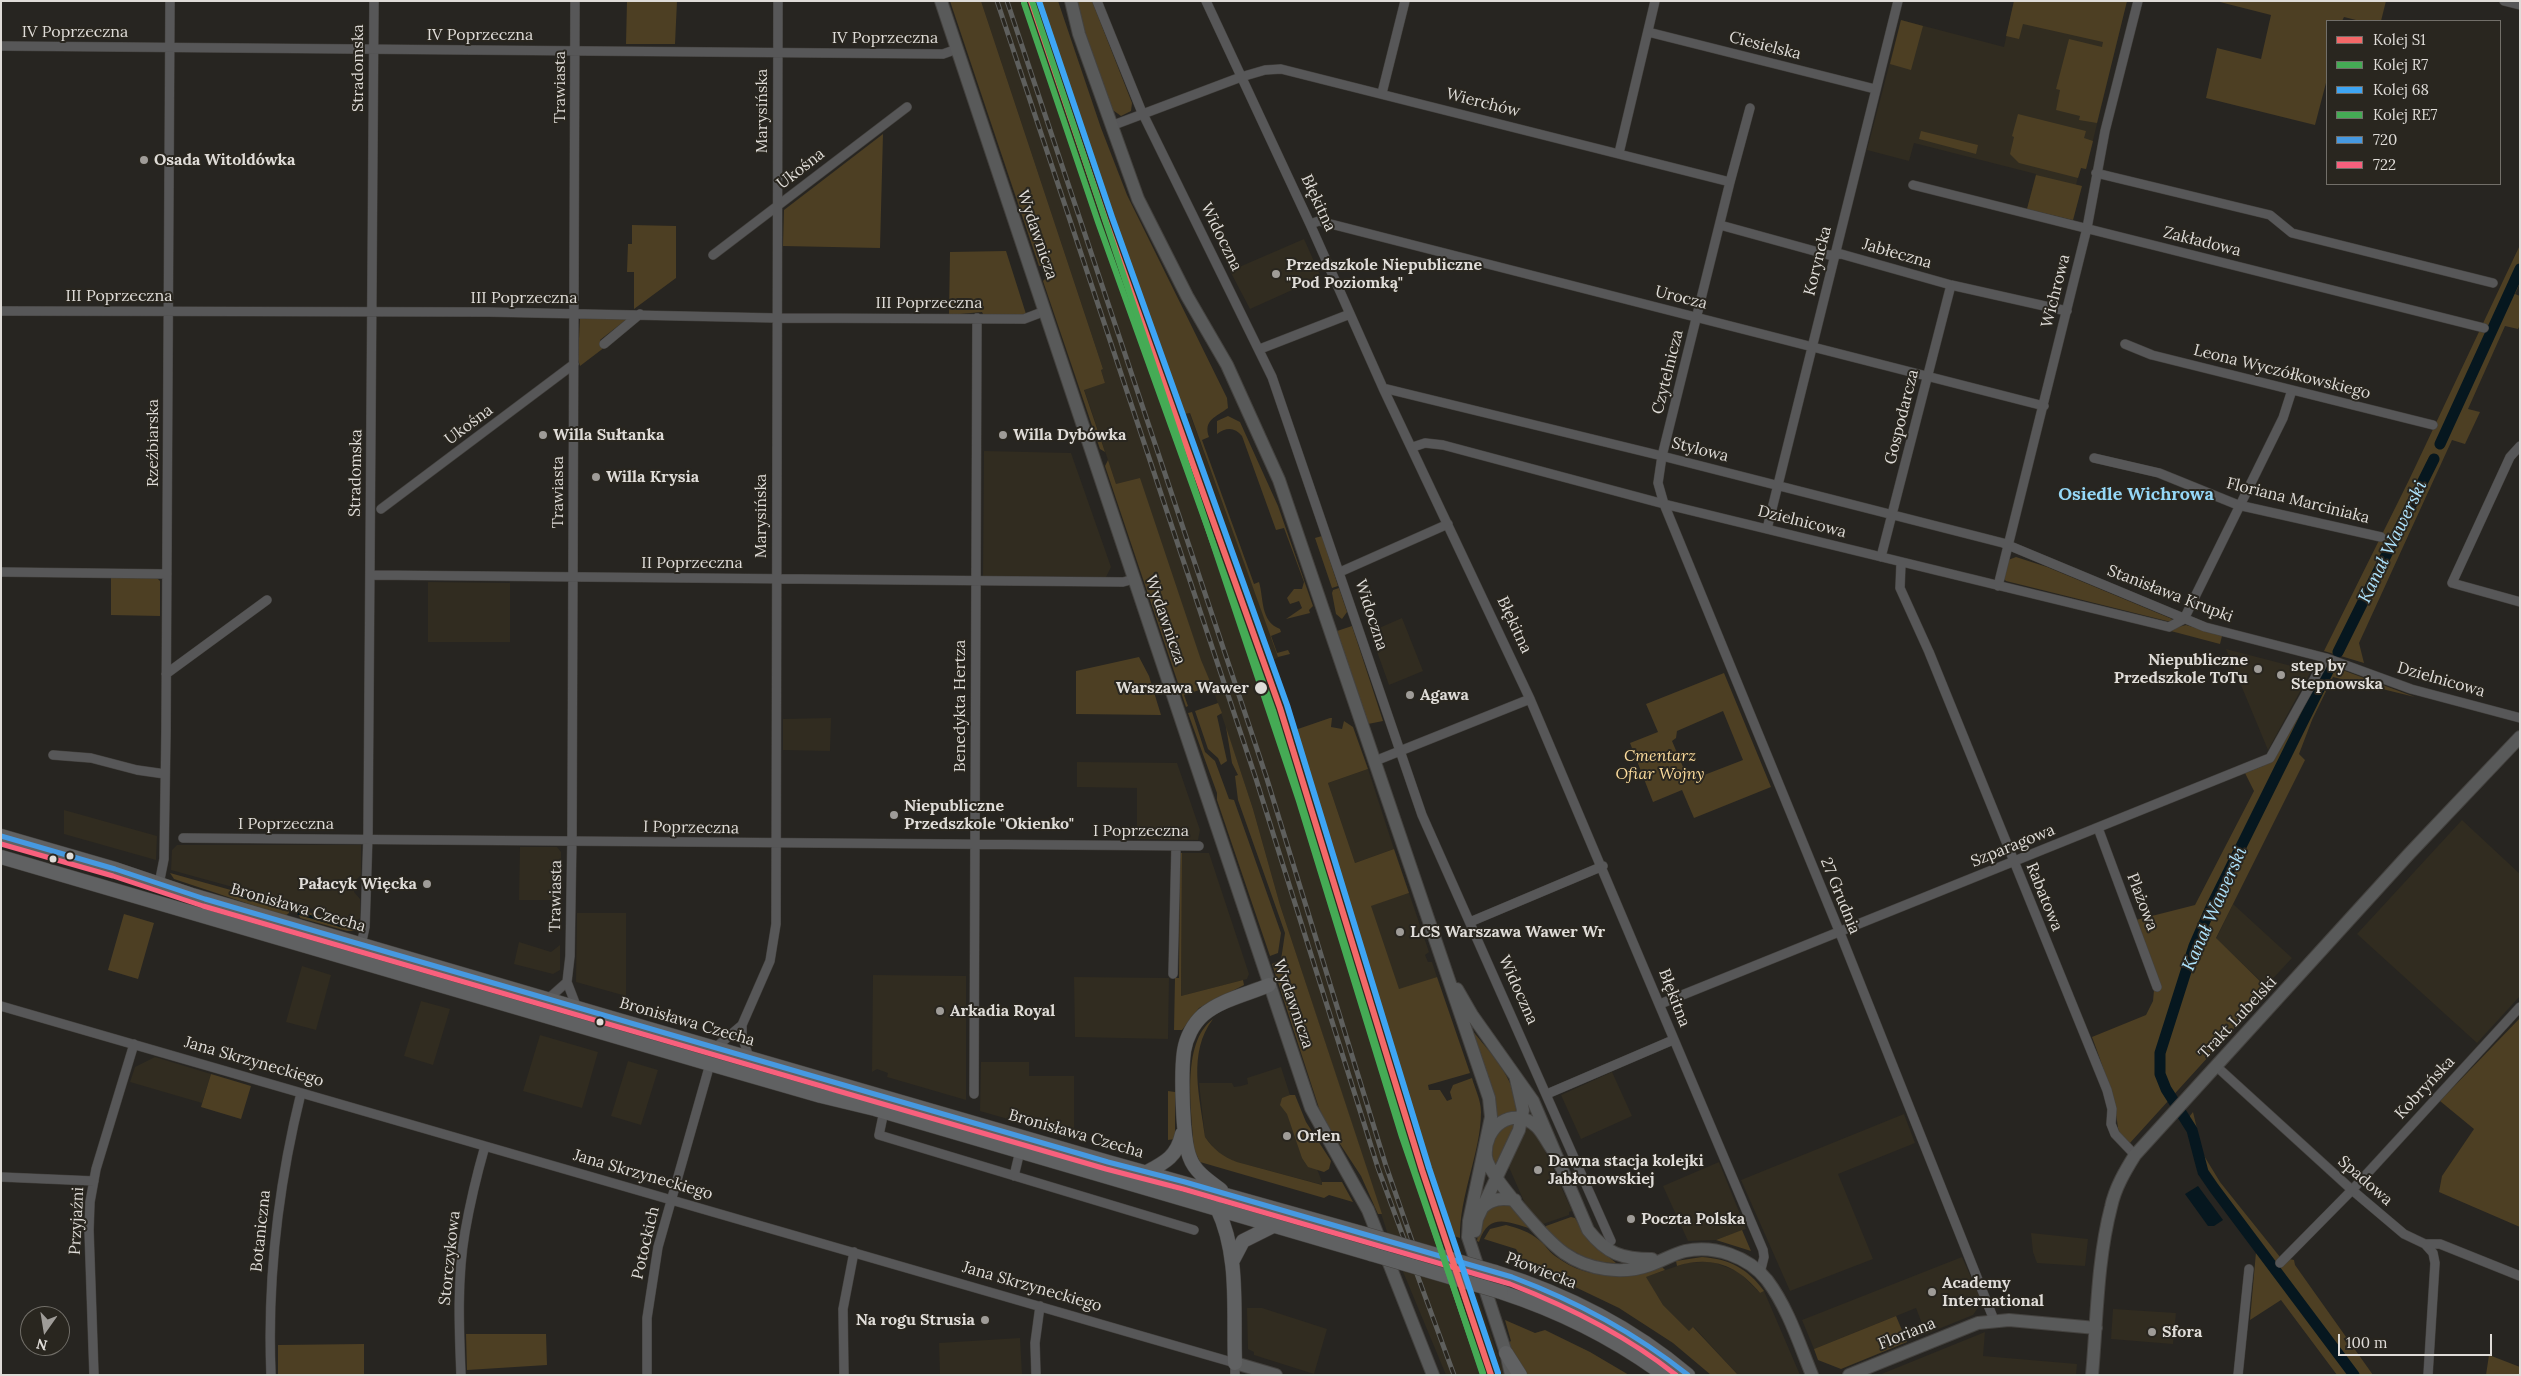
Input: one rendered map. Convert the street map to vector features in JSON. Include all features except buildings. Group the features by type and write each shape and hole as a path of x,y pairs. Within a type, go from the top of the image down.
{"main road":[{"name":"Wydawnicza","path":"941,1 1311,1108 1362,1196 1433,1375"},
{"path":"1071,1 1077,27 1138,199 1187,296 1227,365 1267,450 1300,538 1489,1098 1491,1118 1468,1221 1468,1237 1506,1353 1511,1375"},
{"name":"Trakt Lubelski","path":"2092,1375 2104,1240 2111,1205 2122,1176 2135,1155 2409,854 2520,737"},
{"name":"Bronisława Czecha","path":"1,836 548,1000 1365,1234"},
{"name":"Bronisława Czecha","path":"1,857 710,1064 1020,1150 1372,1254"},
{"path":"1442,961 1472,1015 1516,1075 1535,1106 1584,1222 1598,1243 1615,1255 1636,1260 1662,1260"},
{"path":"1225,1194 1201,1174 1192,1162 1187,1150 1184,1053 1194,1026 1204,1014 1221,1004 1269,985"},
{"path":"1472,1254 1475,1228 1481,1210 1519,1130 1522,1119 1516,1075"},
{"path":"1552,1149 1537,1126 1522,1119 1502,1121 1492,1129 1486,1141 1489,1166 1496,1177 1552,1244 1580,1263 1598,1268 1621,1270 1650,1265 1684,1251 1713,1250 1738,1257 1760,1273 1784,1306 1812,1375"},
{"path":"1147,1172 1166,1162 1177,1152 1185,1123"},
{"path":"1481,1210 1495,1199 1515,1200"},
{"path":"1217,1208 1226,1230 1232,1260 1235,1369"},
{"path":"1232,1260 1243,1241 1273,1226"},
{"name":"Płowiecka","path":"1365,1234 1495,1272 1547,1290 1590,1309 1639,1338 1688,1375"},
{"name":"Płowiecka","path":"1372,1254 1501,1292 1577,1322 1652,1370 1664,1375"},
{"name":"Floriana","path":"1849,1375 1978,1323 1994,1320 2096,1328"},
{"path":"1506,1353 1520,1375"},
{"name":"Jana Skrzyneckiego","path":"1235,1369 1276,1375"}],"street":[{"name":"Rzeźbiarska","path":"159,884 164,859 168,574 170,1"},
{"name":"Stradomska","path":"361,945 365,927 368,839 374,1"},
{"name":"Trawiasta","path":"575,1 571,842 570,956 567,982 577,1008"},
{"name":"Marysińska","path":"715,1048 742,1025 764,978 774,945 777,844 776,318 778,1"},
{"name":"Widoczna","path":"1097,1 1142,113 1272,376 1422,815 1611,1241"},
{"name":"Błękitna","path":"1206,1 1310,224 1383,388 1413,447 1530,699 1603,866 1673,1040 1762,1250 1764,1257 1760,1273"},
{"path":"1382,93 1406,1"},
{"path":"1619,153 1656,1"},
{"name":"Koryncka","path":"1767,529 1898,1"},
{"name":"Wichrowa","path":"1998,586 2087,228 2096,173 2138,1"},
{"path":"2504,1 2520,5"},
{"name":"Ciesielska","path":"1648,32 1875,90"},
{"name":"IV Poprzeczna","path":"1,46 943,54 957,49"},
{"name":"Wierchów","path":"1112,126 1142,113 1242,77 1265,70 1282,69 1730,182"},
{"name":"Ukośna","path":"713,255 907,107"},
{"name":"Czytelnicza","path":"1658,483 1662,456 1750,108"},
{"path":"2096,173 2270,215 2292,233 2494,283"},
{"name":"Zakładowa","path":"1913,185 2484,328"},
{"name":"Urocza","path":"1310,224 1319,221 2044,406"},
{"name":"Jabłeczna","path":"1720,225 1829,255 1836,254 1951,285 2067,311"},
{"name":"Gospodarcza","path":"1881,557 1951,285"},
{"name":"III Poprzeczna","path":"1,311 640,314 776,318 1024,319 1045,311"},
{"path":"604,344 640,314"},
{"path":"1260,350 1350,314"},
{"name":"Benedykta Hertza","path":"974,1094 977,318"},
{"name":"Leona Wyczółkowskiego","path":"2125,344 2152,355 2433,425"},
{"name":"Ukośna","path":"381,509 574,364"},
{"name":"Stylowa","path":"1383,388 1662,456 2008,545"},
{"path":"2184,619 2238,505 2283,418 2292,390"},
{"name":"Dzielnicowa","path":"1413,447 1425,443 1444,445 1664,504 2169,627 2184,619"},
{"path":"2520,446 2510,457 2452,583 2520,602"},
{"name":"Floriana Marciniaka","path":"2094,458 2159,473 2238,505 2381,537"},
{"name":"27 Grudnia","path":"1658,483 1664,504 1840,933 1994,1320"},
{"path":"1340,572 1448,524"},
{"name":"Stanisława Krupki","path":"2008,545 2205,627 2326,658"},
{"name":"Rabatowa","path":"1901,562 1900,588 1929,652 2107,1090 2112,1109 2111,1124 2115,1134 2135,1155"},
{"path":"1,572 168,574"},
{"name":"II Poprzeczna","path":"370,575 1123,582 1134,578"},
{"path":"166,674 267,600"},
{"name":"Dzielnicowa","path":"2326,658 2411,689 2520,718"},
{"name":"Szparagowa","path":"1660,1004 2270,758 2326,658"},
{"path":"1375,761 1530,699"},
{"path":"53,754 91,758 137,770 165,774"},
{"name":"Plażowa","path":"2098,828 2157,987"},
{"name":"I Poprzeczna","path":"183,838 974,846 1199,846"},
{"path":"1173,974 1176,846"},
{"path":"1470,922 1603,866"},
{"path":"548,1000 567,982"},
{"name":"Jana Skrzyneckiego","path":"1,1006 1040,1306 1235,1369"},
{"name":"Kobryńska","path":"2280,1263 2352,1190 2520,1007"},
{"path":"742,1025 742,1035 749,1058"},
{"path":"1546,1094 1673,1040"},
{"name":"Przyjaźni","path":"94,1375 88,1230 94,1181 134,1044"},
{"name":"Potockich","path":"647,1375 646,1345 651,1287 658,1247 710,1064"},
{"name":"Spadowa","path":"2216,1066 2352,1190 2404,1234 2425,1244 2440,1244 2520,1276"},
{"name":"Botaniczna","path":"271,1375 270,1292 275,1238 284,1170 301,1093"},
{"path":"884,1111 879,1135 1194,1230"},
{"name":"Storczykowa","path":"461,1375 459,1326 463,1245 473,1189 485,1146"},
{"path":"1014,1176 1020,1150"},
{"path":"1,1177 94,1181"},
{"path":"2425,1244 2433,1254 2435,1263 2428,1375"},
{"path":"844,1375 843,1309 854,1252"},
{"path":"2238,1375 2249,1269"},
{"path":"1036,1375 1035,1342 1040,1306"}],"shaded area":[{"path":"981,1 1038,1 1139,299 1184,414 1189,412 1279,657 1273,660 1278,675 1274,677 1295,730 1351,912 1409,893 1429,952 1425,955 1428,962 1432,962 1437,977 1376,998 1451,1232 1456,1236 1505,1375 1446,1375 1389,1238 1280,905 1253,809 1212,686 1116,484 1084,389 1105,383 1101,370 1103,369"},
{"path":"2014,1 2127,1 2086,169 2081,168 2076,185 2082,186 2073,220 2027,209 2036,174 1914,143 1909,161 1867,150 1901,20 2004,47"},
{"name":"Przedszkole Niepubliczne \"Pod Poziomką\"","path":"1304,239 1321,277 1250,309 1230,271"},
{"path":"984,451 1071,453 1111,567 1106,577 983,576"},
{"path":"428,582 510,583 510,642 428,642"},
{"path":"1402,618 1423,671 1389,685 1370,632"},
{"path":"2226,649 2307,670 2310,673 2268,750"},
{"path":"831,718 830,751 783,750 783,719"},
{"path":"1077,762 1177,763 1200,830 1198,840 1137,839 1137,788 1077,787"},
{"path":"1368,769 1394,849 1355,863 1328,783"},
{"path":"64,810 157,836 156,860 64,834"},
{"path":"2462,820 2520,874 2520,996 2477,1043 2357,934"},
{"path":"177,845 361,845 361,875 354,882 354,892 360,899 360,918 356,921 171,870 172,850"},
{"path":"520,847 557,847 561,852 561,900 519,900"},
{"path":"1182,853 1209,853 1249,974 1247,979 1181,996"},
{"path":"2233,904 2292,958 2266,986 2216,939"},
{"path":"577,913 626,913 626,996 576,982"},
{"path":"519,942 551,952 560,945 560,970 553,974 514,964"},
{"path":"302,966 331,975 316,1030 286,1022"},
{"path":"873,975 966,976 966,1100 887,1077 888,1073 877,1069 872,1072"},
{"path":"1074,977 1169,978 1168,1039 1075,1037"},
{"path":"421,1001 450,1009 433,1065 404,1056"},
{"path":"540,1035 598,1052 582,1108 523,1091"},
{"path":"155,1057 211,1074 202,1103 130,1082 135,1067"},
{"path":"628,1061 658,1070 641,1125 611,1116"},
{"path":"981,1062 1029,1062 1029,1076 1074,1076 1074,1138 980,1111"},
{"path":"1281,1067 1323,1185 1229,1160 1217,1152 1205,1137 1199,1083 1232,1083 1234,1087 1241,1086 1248,1084 1247,1078"},
{"path":"1612,1072 1632,1116 1581,1139 1561,1095"},
{"path":"1904,1114 1915,1143 1838,1174 1873,1259 1790,1291 1741,1180"},
{"path":"1526,1126 1540,1140 1572,1211 1569,1212 1569,1215 1543,1224 1530,1215 1508,1165"},
{"path":"1719,1162 1746,1229 1716,1240 1688,1241 1663,1186"},
{"path":"2031,1233 2088,1239 2085,1266 2037,1263 2033,1252"},
{"name":"Academy International","path":"1962,1257 1982,1302 1973,1315 1926,1334 1916,1308 1814,1349 1802,1320"},
{"path":"1713,1262 1739,1272 1760,1293 1764,1291 1800,1375 1738,1375 1694,1327 1689,1331 1663,1305 1645,1277 1686,1263"},
{"path":"1247,1308 1262,1308 1327,1329 1314,1374 1254,1355 1254,1352 1248,1349"},
{"path":"2113,1309 2176,1313 2173,1344 2111,1339"},
{"path":"1985,1332 1983,1356 2077,1364 2076,1375 1879,1375"},
{"path":"1020,1338 1022,1375 940,1375 939,1343"}],"green space":[{"path":"627,1 677,1 675,44 626,44"},
{"path":"950,1 981,1 1103,369 1101,370 1105,383 1084,390 1105,452 1100,449 1043,281 1047,277 1043,266 1039,266"},
{"path":"1038,1 1058,1 1101,128 1127,195 1227,398 1228,408 1212,419 1208,427 1209,437 1202,440 1254,584 1259,582 1266,615 1269,621 1280,629 1281,632 1271,636 1277,653 1288,650 1290,654 1278,657 1190,413 1184,414 1139,299"},
{"path":"1076,1 1092,1 1132,103 1131,111 1121,116 1110,108 1088,45"},
{"path":"2014,1 2127,1 2097,123 2079,120 2080,116 2056,110 2060,90 2056,89 2069,39 2102,47 2103,42 2023,24 2019,39 2006,36"},
{"path":"2216,1 2386,1 2381,20 2356,20 2344,17 2342,20 2326,20 2326,83 2315,125 2206,98 2217,48 2261,59 2271,15"},
{"path":"1901,20 1923,26 1911,70 1890,64"},
{"path":"2018,114 2086,131 2084,138 2093,141 2086,169 2081,168 2078,178 2019,163 2010,154 2014,137 2012,136"},
{"path":"1921,131 1978,145 1976,154 1919,139"},
{"path":"883,134 880,248 783,246 784,210"},
{"path":"2036,175 2082,186 2073,220 2027,209"},
{"path":"632,225 676,226 676,278 634,309 634,272 627,272 628,244 632,244"},
{"path":"2520,245 2520,283 2515,294 2520,296 2520,325 2518,329 2505,326 2468,409 2480,412 2465,444 2452,440 2359,643 2364,663 2324,651 2409,480"},
{"path":"1006,251 1026,314 983,314 982,312 949,315 950,252"},
{"path":"580,318 627,319 600,340 605,347 580,366 578,359"},
{"path":"1228,416 1240,422 1278,506 1313,606 1309,610 1310,613 1286,619 1302,608 1299,601 1290,604 1287,598 1294,589 1302,589 1304,582 1284,528 1276,530 1242,436 1230,429 1217,434 1217,421"},
{"path":"1108,460 1116,484 1140,478 1201,660 1212,686 1184,695 1188,706 1186,707 1105,466"},
{"path":"1322,536 1338,586 1332,588 1315,538"},
{"path":"2016,557 2047,567 2172,619 2171,622 2006,581 2004,579 2008,560"},
{"path":"111,578 157,578 160,581 160,616 111,615"},
{"path":"1339,588 1347,612 1342,619 1336,614 1332,593 1333,590"},
{"path":"2186,625 2222,636 2220,644 2167,630"},
{"path":"1352,626 1383,721 1368,724 1337,631"},
{"path":"1139,657 1149,676 1161,715 1076,714 1076,671"},
{"path":"2329,665 2415,697 2333,677 2312,720 2299,754 2305,760 2216,938 2269,990 2129,1144 2119,1134 2112,1097 2092,1037 2146,1015 2153,1001 2154,990 2136,920 2195,905 2254,791 2245,773 2263,766 2272,759 2323,670"},
{"name":"Cmentarz Ofiar Wojny","path":"1724,673 1771,787 1694,818 1682,790 1653,802 1630,743 1658,732 1646,704","holes":["1723,711 1743,760 1699,777 1691,773 1686,774 1672,741 1676,738 1677,731"]},
{"path":"1218,703 1222,713 1217,716 1227,761 1221,765 1218,758 1208,749 1195,711"},
{"path":"1192,712 1205,752 1215,761 1229,799 1234,800 1281,933 1278,953 1270,956 1217,800 1217,793 1188,713"},
{"path":"1332,718 1331,727 1342,729 1344,721 1353,727 1368,769 1328,783 1355,863 1394,849 1409,893 1371,906 1399,989 1437,977 1470,1073 1428,1085 1429,1090 1440,1090 1447,1101 1452,1099 1450,1092 1453,1085 1472,1078 1479,1099 1481,1112 1478,1143 1463,1206 1460,1238 1451,1235 1375,998 1295,730"},
{"path":"1226,727 1253,809 1280,905 1382,1214 1378,1214 1361,1176 1325,1121 1319,1108 1272,964 1281,960 1285,933 1238,800 1235,776 1238,775 1232,763"},
{"path":"1180,853 1182,853 1181,996 1243,980 1244,985 1199,1008 1182,1030 1174,1030 1175,978 1179,978"},
{"path":"170,873 288,906 289,913 285,916 174,879"},
{"path":"297,909 361,927 357,931 347,931 300,918"},
{"path":"124,914 154,923 138,979 108,970"},
{"path":"2520,1018 2520,1227 2439,1192 2442,1176 2474,1129 2440,1101"},
{"path":"1213,1019 1205,1032 1200,1046 1197,1076 1205,1137 1208,1141 1227,1158 1237,1162 1322,1185 1322,1182 1342,1182 1353,1202 1329,1195 1324,1198 1200,1162 1194,1149 1190,1080 1196,1044 1203,1030"},
{"path":"1467,1024 1492,1054 1507,1076 1515,1100 1516,1113 1506,1113 1497,1117 1491,1084"},
{"path":"211,1074 251,1086 241,1119 201,1107"},
{"path":"1168,1091 1175,1092 1175,1139 1168,1140"},
{"path":"1295,1095 1306,1122 1331,1161 1329,1169 1324,1172 1308,1167 1302,1158 1287,1114 1280,1105 1282,1098"},
{"path":"2193,1112 2203,1154 2220,1182 2280,1257 2294,1260 2295,1265 2373,1375 2337,1375 2281,1300 2250,1320 2256,1252 2198,1174 2186,1121"},
{"path":"1509,1123 1516,1124 1496,1168 1490,1149 1493,1135"},
{"path":"1508,1204 1514,1207 1531,1229 1507,1222 1494,1223 1488,1226 1479,1242 1477,1241 1480,1220 1492,1205"},
{"path":"1571,1217 1575,1218 1588,1240 1616,1263 1596,1261 1578,1253 1545,1230 1546,1226"},
{"path":"1506,1225 1532,1235 1550,1252 1568,1264 1594,1274 1620,1275 1662,1267 1665,1270 1646,1277 1663,1305 1689,1331 1693,1327 1738,1375 1711,1375 1673,1343 1619,1308 1523,1262 1516,1249 1484,1239 1490,1229"},
{"path":"1742,1230 1751,1251 1716,1240"},
{"path":"1702,1257 1721,1260 1738,1267 1752,1277 1764,1291 1760,1293 1743,1276 1723,1265 1702,1262 1677,1266 1676,1261"},
{"path":"1896,1316 1907,1342 1841,1369 1818,1360 1814,1349"},
{"path":"1505,1320 1535,1333 1545,1330 1590,1352 1629,1375 1525,1375 1508,1343 1511,1341"},
{"path":"466,1334 546,1334 547,1365 467,1370"},
{"path":"364,1344 364,1375 278,1375 278,1345"},
{"path":"2489,1355 2520,1367 2520,1375 2486,1375"}],"water":[{"path":"2198,1186 2223,1220 2214,1226 2208,1226 2185,1194"}],"waterway":[{"name":"Kanał Wawerski","path":"2440,444 2520,269"},
{"name":"Kanał Wawerski","path":"2338,652 2434,459"},
{"name":"Kanał Wawerski","path":"2329,669 2212,905 2194,946 2160,1053 2160,1074 2166,1089 2192,1130 2203,1172 2354,1375"},
{"path":"237,895 286,909"},
{"path":"298,913 342,926"}],"railway":[{"path":"997,1 1256,779 1378,1168 1454,1375"},
{"path":"1007,1 1266,776 1386,1166 1418,1258"}],"rail line":[{"name":"S1","path":"1031,1 1105,219 1280,708 1422,1170 1491,1375"},
{"name":"RE7","path":"1032,1 1299,801 1402,1137 1483,1373"},
{"name":"68","path":"1039,1 1112,217 1287,705 1429,1168 1498,1373"},
{"name":"R7","path":"1024,3 1098,222 1273,710 1415,1172 1483,1375"}],"transit line":[{"name":"720","path":"1,836 115,869 205,899 1108,1162 1185,1182 1512,1277 1559,1296 1604,1319 1647,1345 1688,1375"},
{"name":"722","path":"1,844 113,876 203,906 1106,1169 1183,1189 1510,1284 1554,1302 1596,1323 1637,1347 1676,1375"}],"place":[{"name":"Osada Witoldówka","path":"144,160"},
{"name":"Przedszkole Niepubliczne \"Pod Poziomką\"","path":"1276,274"},
{"name":"Willa Sułtanka","path":"543,435"},
{"name":"Willa Dybówka","path":"1003,435"},
{"name":"Willa Krysia","path":"596,477"},
{"name":"Niepubliczne Przedszkole ToTu","path":"2258,669"},
{"name":"step by Stepnowska","path":"2281,675"},
{"name":"Warszawa Wawer","path":"1261,688"},
{"name":"Agawa","path":"1410,695"},
{"name":"Niepubliczne Przedszkole \"Okienko\"","path":"894,815"},
{"name":"Pałacyk Więcka","path":"427,884"},
{"name":"LCS Warszawa Wawer Wr","path":"1400,932"},
{"name":"Arkadia Royal","path":"940,1011"},
{"name":"Orlen","path":"1287,1136"},
{"name":"Dawna stacja kolejki Jabłonowskiej","path":"1538,1170"},
{"name":"Poczta Polska","path":"1631,1219"},
{"name":"Academy International","path":"1932,1292"},
{"name":"Na rogu Strusia","path":"985,1320"},
{"name":"Sfora","path":"2152,1332"}],"district":[{"name":"Osiedle Wichrowa","path":"2136,495"}]}
